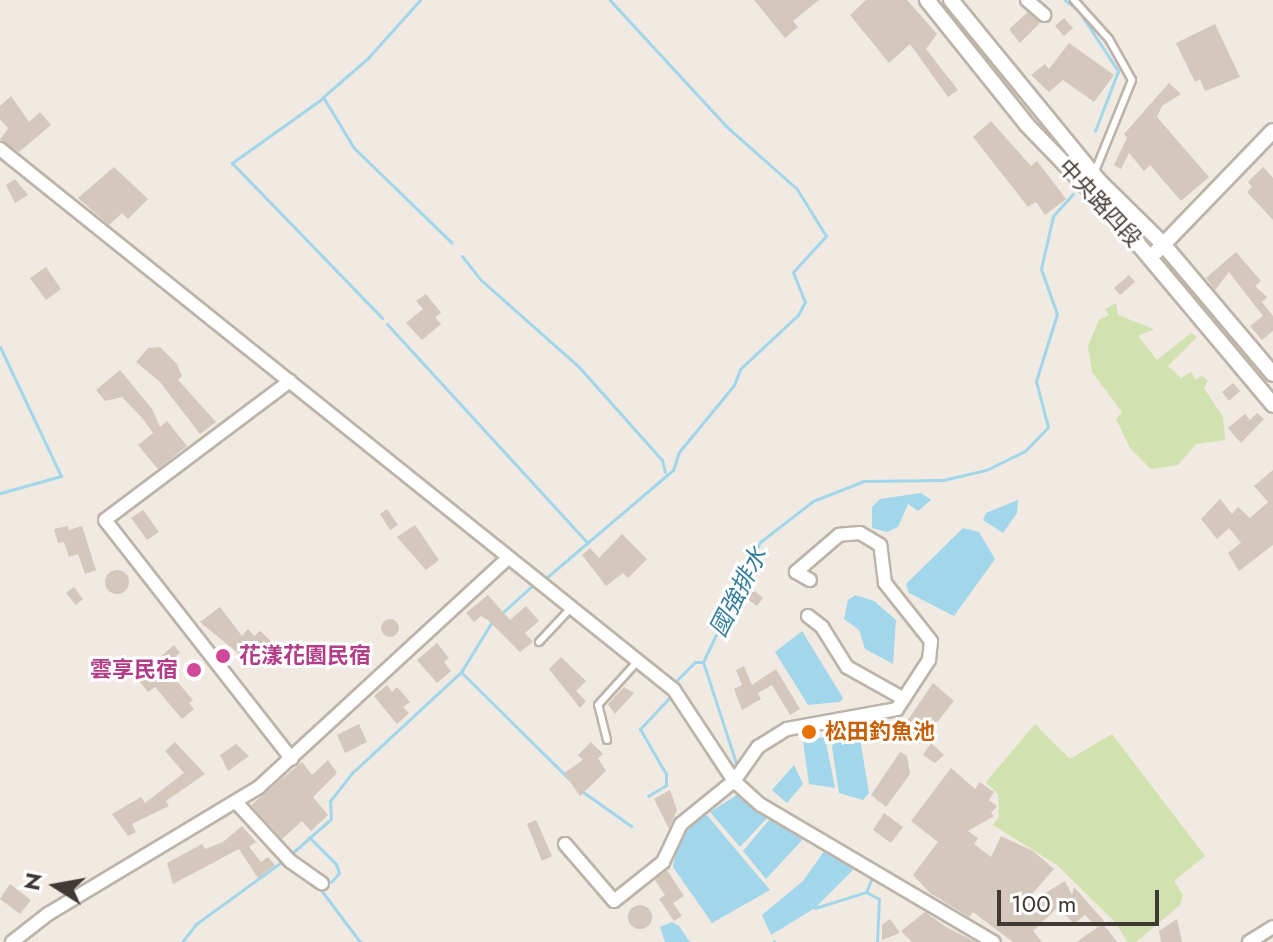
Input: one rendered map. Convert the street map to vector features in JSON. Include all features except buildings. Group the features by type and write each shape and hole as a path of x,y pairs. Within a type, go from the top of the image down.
{"street":[{"name":"中央路四段","path":"927,0 1027,125 1150,258 1273,405"},
{"name":"中央路四段","path":"951,0 1095,171 1163,244 1273,374"},
{"path":"1027,0 1044,15"},
{"path":"1150,258 1273,131"},
{"path":"0,149 167,288 290,381 674,690 734,781 761,805 994,942"},
{"path":"290,381 105,520 292,759"},
{"path":"565,844 614,901 663,862 681,824 734,781 758,747 787,729 897,709 929,660 931,641 885,583 880,545 860,533 839,535 796,572 810,580"},
{"path":"12,942 48,914 236,802 292,759 508,558"},
{"path":"808,616 822,627 847,667 904,699"},
{"path":"236,802 290,861 322,883"},
{"path":"1249,942 1273,927"}],"lane":[{"path":"1074,0 1109,39 1132,80 1095,171"},
{"path":"539,642 572,607"},
{"path":"607,740 598,705 637,662"}],"green space":[{"path":"1116,303 1118,315 1154,329 1138,336 1157,360 1191,333 1197,337 1168,366 1181,378 1191,372 1196,380 1201,376 1208,380 1204,388 1223,417 1225,440 1196,444 1178,465 1151,469 1130,448 1116,419 1122,412 1092,372 1088,346 1099,320 1109,315 1105,309"},
{"path":"1035,724 1070,759 1112,734 1205,856 1174,881 1183,895 1180,905 1136,942 1128,942 1114,921 1057,865 993,825 999,817 998,794 986,782"}],"water":[{"path":"921,493 931,500 918,511 908,504 898,527 887,532 872,528 872,507 880,499"},
{"path":"1018,500 1017,513 1003,533 983,520 986,513"},
{"path":"963,528 979,532 995,559 954,616 909,593 906,584"},
{"path":"855,595 874,601 896,620 893,664 865,649 859,630 844,619 848,600"},
{"path":"802,631 843,698 840,702 808,705 775,652"},
{"path":"857,721 869,793 863,800 839,793 829,727"},
{"path":"825,737 835,788 809,784 803,741"},
{"path":"794,765 803,784 787,803 772,790"},
{"path":"740,793 767,818 740,847 710,812"},
{"path":"706,814 770,890 712,923 673,867 680,830"},
{"path":"770,819 803,839 766,879 743,851"},
{"path":"825,850 855,868 815,908 771,935 762,915 803,881"},
{"path":"672,922 679,926 690,942 665,942 660,927"}],"waterway":[{"path":"420,0 368,58 323,97 354,148 452,243"},
{"path":"546,578 673,470 679,452 734,385 740,369 798,315 805,302 793,272 826,236 797,189 727,127 610,0"},
{"name":"國強排水","path":"1065,0 1078,10 1118,71 1095,131"},
{"path":"323,98 232,163 382,318"},
{"name":"國強排水","path":"738,769 703,662 760,542 813,501 864,481 943,480 986,470 1025,451 1048,427 1036,381 1057,314 1041,269 1053,216 1073,194"},
{"path":"462,256 481,280 579,367 662,460 665,472"},
{"path":"387,324 588,543"},
{"path":"0,347 61,476 0,493"},
{"path":"502,613 532,586"},
{"path":"493,620 461,672 569,779"},
{"path":"674,683 695,662 703,662"},
{"path":"290,855 331,819 330,801 353,772 461,672"},
{"path":"648,796 666,785 666,774 640,729 670,697"},
{"path":"583,792 631,826"},
{"path":"309,837 336,864 339,873 331,882"},
{"path":"182,942 196,924 284,860"},
{"name":"國強排水","path":"873,875 866,892 879,899 877,942"},
{"path":"321,890 360,942"},
{"path":"815,908 866,892"}],"place":[{"name":"花漾花園民宿","path":"223,656"},
{"name":"雲享民宿","path":"194,670"},
{"name":"松田釣魚池","path":"809,732"}]}
